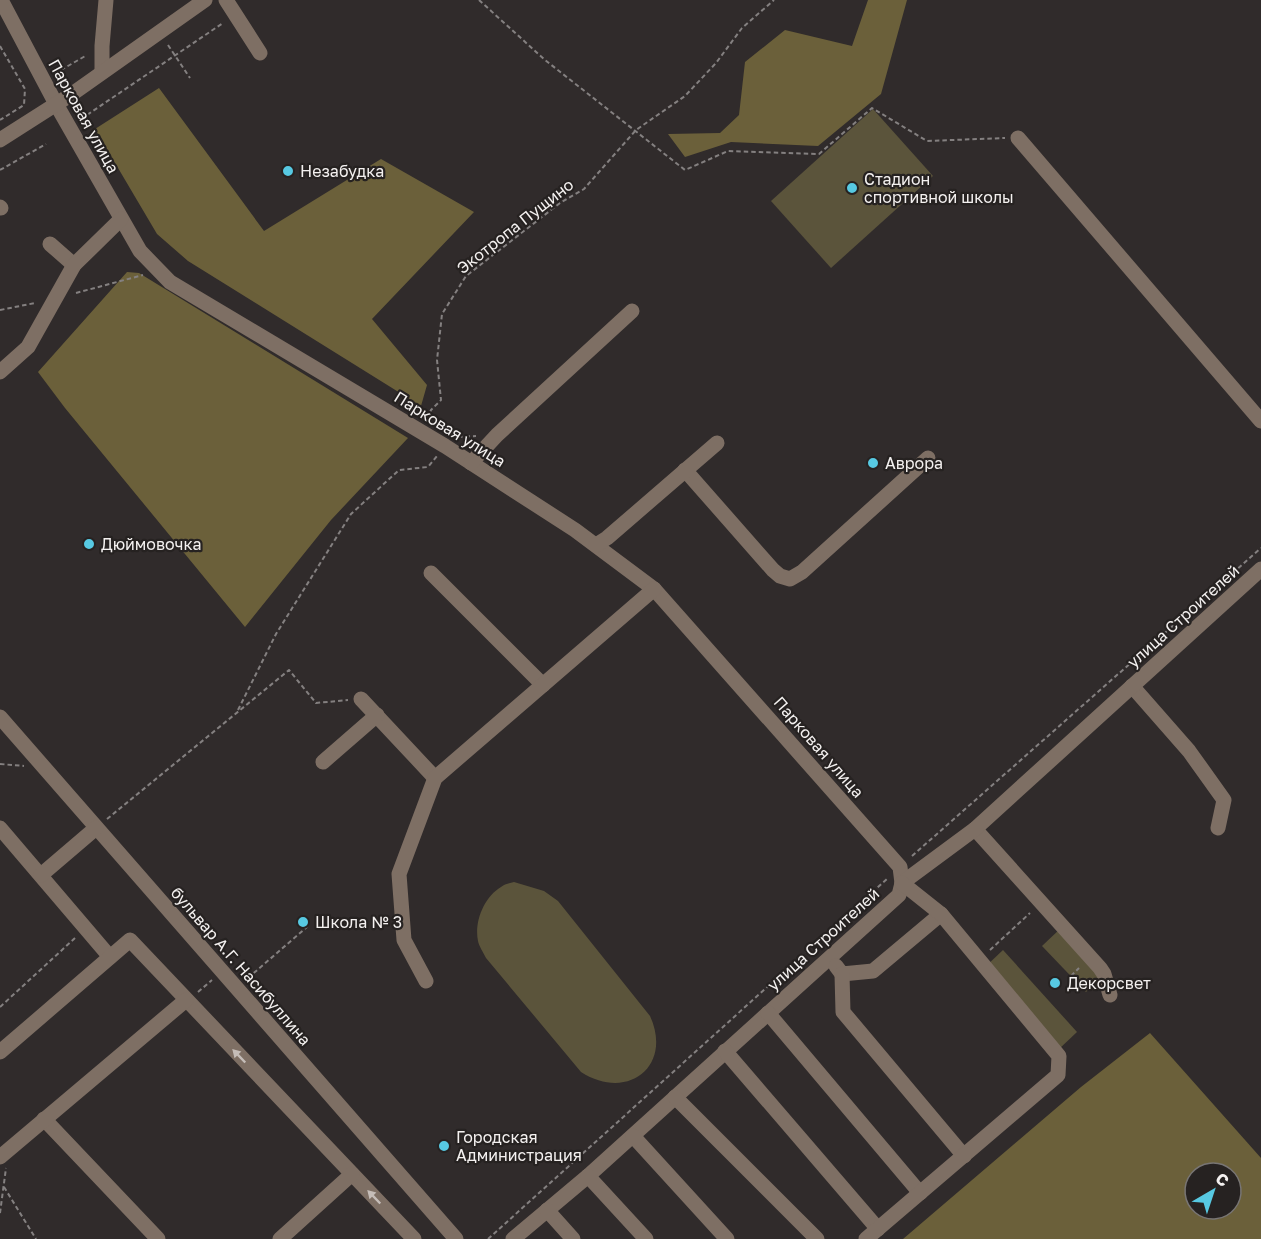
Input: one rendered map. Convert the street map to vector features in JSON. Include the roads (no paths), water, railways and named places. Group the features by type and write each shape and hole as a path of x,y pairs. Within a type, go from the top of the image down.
{"street":[{"name":"Парковая улица","path":"1,0 56,104 140,251 170,282 475,458 654,589 900,867 902,883"},
{"path":"102,72 106,0"},
{"path":"0,140 56,104 205,0"},
{"path":"226,0 260,53"},
{"path":"1018,138 1261,421"},
{"path":"0,372 28,347 74,265 122,219"},
{"path":"50,244 74,265"},
{"path":"475,458 632,311"},
{"path":"596,545 608,538 717,442"},
{"path":"685,470 773,570 780,576 790,579 802,572 928,458"},
{"name":"улица Строителей","path":"513,1239 588,1176 830,959 899,895 902,883 975,829 1261,569"},
{"path":"431,573 543,685"},
{"path":"426,981 404,940 399,874 435,778 654,589"},
{"path":"1132,686 1189,751 1224,800 1218,828"},
{"path":"361,699 435,778"},
{"path":"323,762 377,715"},
{"name":"бульвар А.Г. Насибуллина","path":"0,717 456,1239"},
{"path":"0,828 110,957"},
{"path":"41,875 96,828"},
{"path":"975,829 1100,968 1110,995"},
{"path":"725,1051 872,1234 1058,1075 1059,1056 941,914 902,883"},
{"path":"842,974 873,971 941,914"},
{"path":"0,1052 130,940 414,1239"},
{"path":"830,959 842,974 843,1012 964,1156"},
{"path":"0,1157 186,1000"},
{"path":"768,1013 920,1193"},
{"path":"675,1097 817,1239"},
{"path":"44,1119 158,1239"},
{"path":"633,1136 727,1239"},
{"path":"280,1239 352,1174"},
{"path":"588,1176 646,1239"},
{"path":"547,1210 573,1239"}],"place":[{"name":"Незабудка","path":"288,171"},
{"name":"Стадион спортивной школы","path":"852,188"},
{"name":"Аврора","path":"873,463"},
{"name":"Дюймовочка","path":"89,544"},
{"name":"Школа № 3","path":"303,922"},
{"name":"Декорсвет","path":"1055,983"},
{"name":"Городская Администрация","path":"444,1146"}]}
